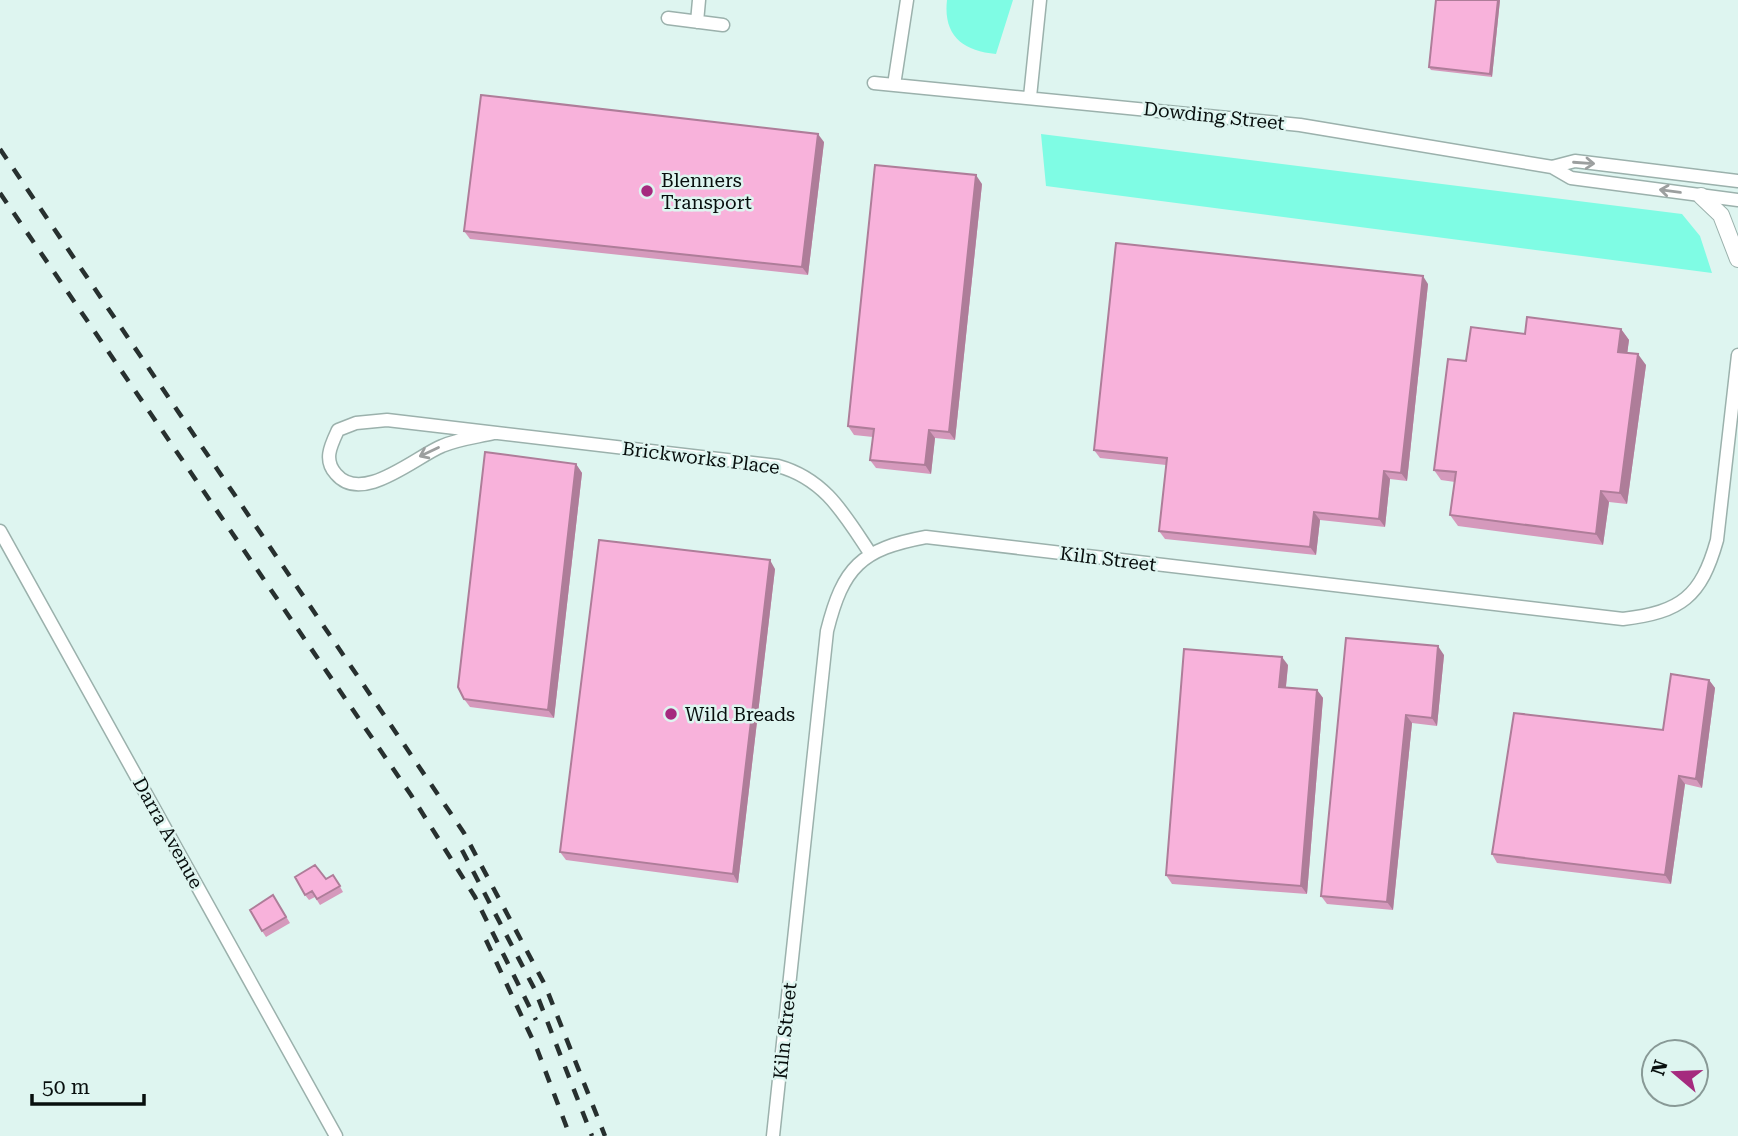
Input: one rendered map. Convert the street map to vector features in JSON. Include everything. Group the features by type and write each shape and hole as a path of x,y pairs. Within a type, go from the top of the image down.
{"street":[{"path":"697,22 699,0"},
{"path":"894,85 907,0"},
{"path":"1030,97 1040,0"},
{"path":"668,18 723,25"},
{"name":"Dowding Street","path":"874,83 1300,125 1552,167 1571,178 1738,200"},
{"name":"Dowding Street","path":"1552,167 1575,161 1738,181"},
{"path":"1701,195 1721,215 1738,259"},
{"name":"Kiln Street","path":"773,1136 827,631 836,594 870,553 898,542 926,537 1610,618 1660,615 1685,601 1710,568 1717,540 1738,355"},
{"name":"Brickworks Place","path":"494,433 445,444 375,483 356,485 341,480 332,469 328,452 338,430 356,423 387,421 494,433 778,466 797,471 832,497 870,553"},
{"name":"Darra Avenue","path":"0,531 336,1136"}],"green space":[{"path":"947,0 1013,0 996,54 973,49 957,39 948,23"},
{"path":"1041,134 1682,214 1700,236 1712,273 1046,186"}],"building":[{"path":"1436,0 1498,0 1490,74 1429,67"},
{"name":"Blenners Transport","path":"481,95 818,134 802,267 464,231"},
{"path":"875,165 976,175 949,432 929,430 925,465 870,460 874,429 848,426"},
{"path":"1116,243 1423,276 1401,473 1384,471 1379,519 1314,512 1310,547 1159,531 1167,458 1094,450"},
{"path":"1527,317 1621,329 1618,352 1638,354 1620,493 1601,491 1596,534 1450,515 1456,472 1434,470 1448,359 1466,361 1471,327 1525,334"},
{"path":"485,452 576,464 548,710 464,699 458,687"},
{"name":"Wild Breads","path":"599,540 770,560 733,874 560,852"},
{"path":"1346,638 1438,646 1432,718 1406,715 1387,902 1321,896"},
{"path":"1184,649 1282,657 1279,687 1317,690 1301,886 1166,875"},
{"path":"1671,674 1709,680 1696,779 1679,776 1665,875 1492,854 1514,713 1663,730"},
{"path":"315,865 326,879 333,875 340,886 317,899 312,891 305,895 295,877"},
{"path":"273,895 286,917 262,931 250,910"}],"railway":[{"path":"0,149 464,833 545,985 605,1136"},
{"path":"0,193 411,795 475,897 536,1020"},
{"path":"462,850 535,990 592,1136"},
{"path":"486,940 537,1049 570,1136"}],"place":[{"name":"Blenners Transport","path":"647,191"},
{"name":"Wild Breads","path":"671,714"}]}
